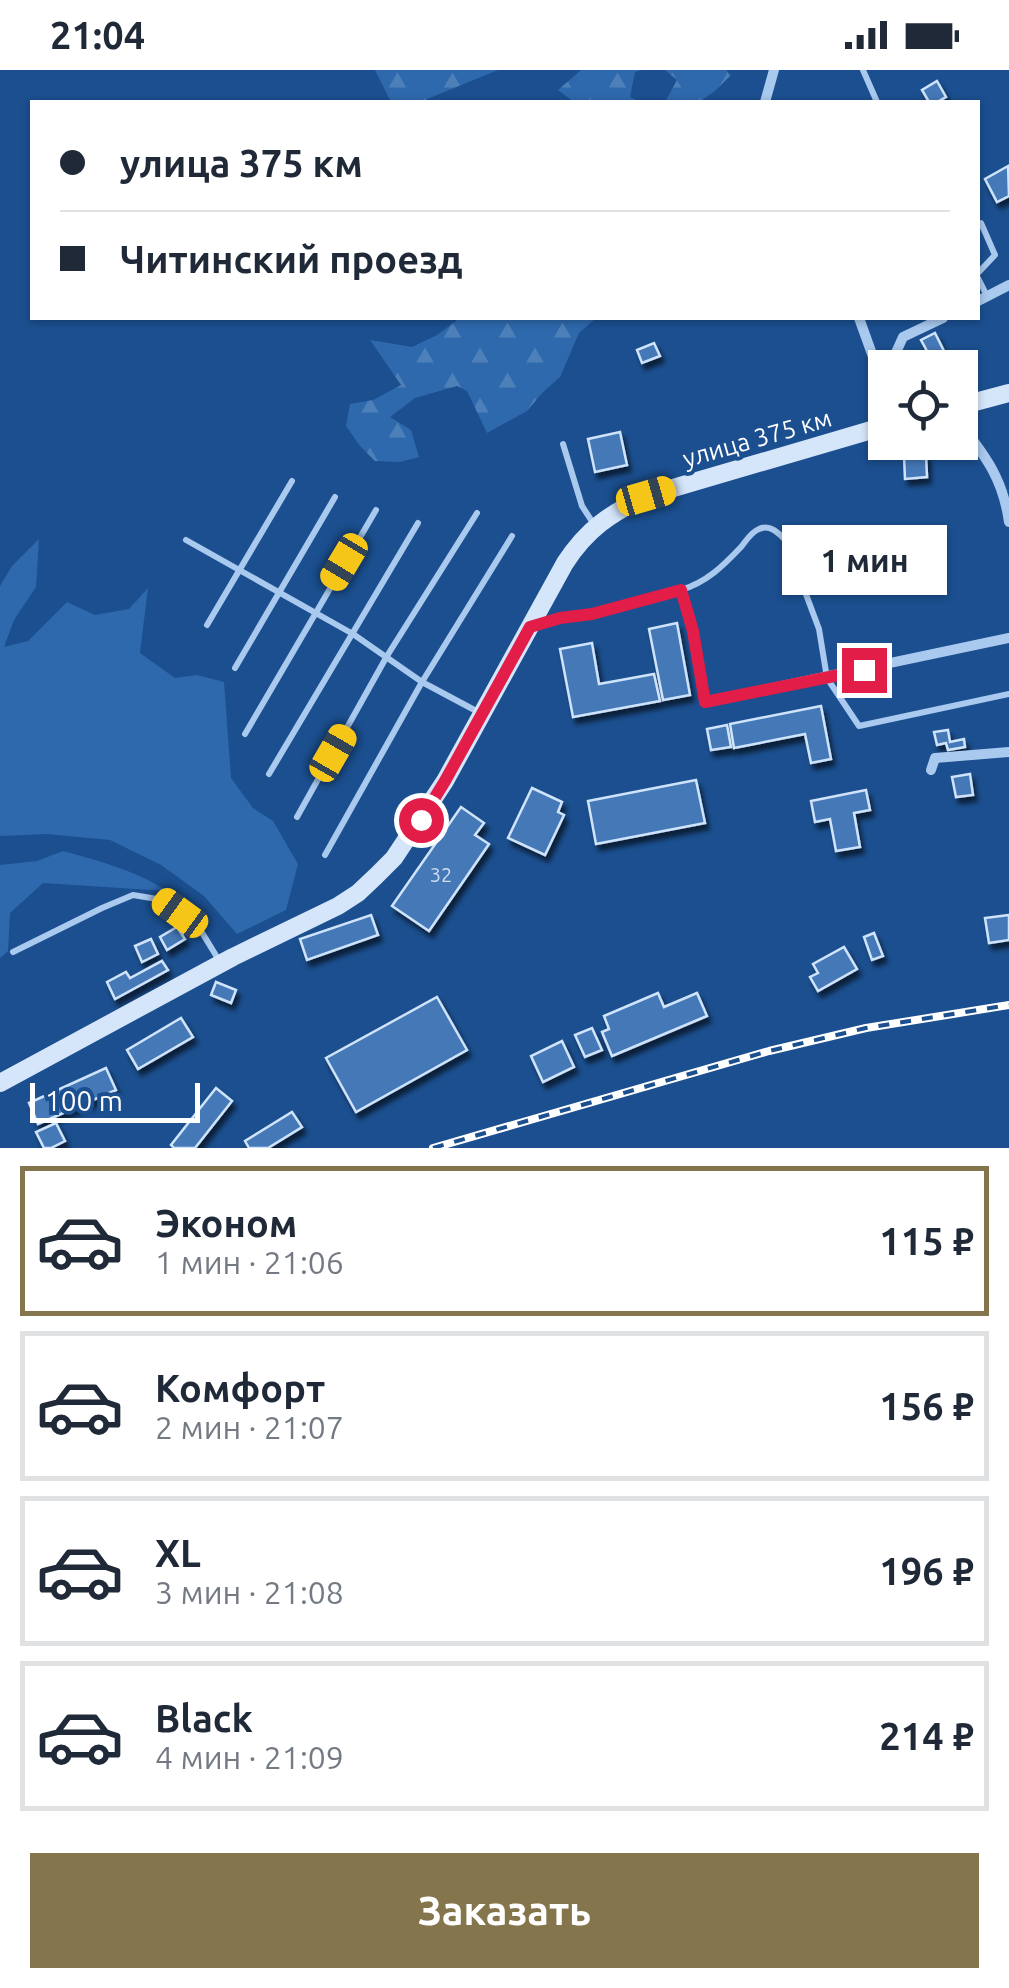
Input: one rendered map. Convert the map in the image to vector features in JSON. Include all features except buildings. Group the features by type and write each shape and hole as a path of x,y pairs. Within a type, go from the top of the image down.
{"main road":[{"path":"978,401 1009,393"},
{"name":"улица 375 км","path":"0,1083 358,893 394,858 421,820 565,563 595,526 646,496 868,431"}],"street":[{"path":"766,100 774,70"},
{"path":"982,299 1009,285"},
{"path":"861,320 872,350"},
{"path":"898,350 903,337 939,320"},
{"path":"978,447 1006,496 1009,522"},
{"path":"705,702 1009,638"},
{"path":"931,770 934,758 1009,752"}],"lane":[{"path":"863,70 876,100"},
{"path":"980,223 995,255 980,273"},
{"path":"563,444 582,506 595,526"},
{"path":"207,625 292,481"},
{"path":"235,668 335,497"},
{"path":"245,734 376,510"},
{"path":"297,817 387,656 478,513"},
{"path":"269,774 418,523"},
{"path":"530,627 592,614 706,580 762,527 779,532 786,541 819,629 827,678 859,726 1009,694"},
{"path":"325,855 422,682 512,536"},
{"path":"186,540 353,634 422,682 482,714"},
{"path":"681,590 693,631 705,702"},
{"path":"13,952 133,895 163,900 198,926 220,964"}],"green space":[{"path":"375,70 498,70 425,100 390,100"},
{"path":"581,70 641,70 635,72 630,97 636,100 571,100 558,90"},
{"path":"665,70 726,70 731,75 702,100 666,100 677,80"},
{"path":"457,320 594,320 579,333 560,377 527,411 487,433 467,391 457,386 415,398 390,417 411,430 419,457 400,462 375,461 346,426 350,404 373,400 401,385 370,340 412,347"},
{"path":"39,539 36,587 14,620 4,647 28,641 67,602 95,615 129,609 148,588 140,653 175,678 197,675 224,682 231,778 253,808 273,821 298,864 286,910 237,934 204,896 161,865 110,840 47,834 0,836 0,586 12,566"},
{"path":"63,851 130,872 167,891 43,883 10,913 8,951 0,958 0,865 37,861"}],"railway":[{"path":"433,1148 769,1051 866,1028 1009,1005"}],"route":[{"path":"421,820 530,627 681,590 693,631 705,702 864,670"}]}
